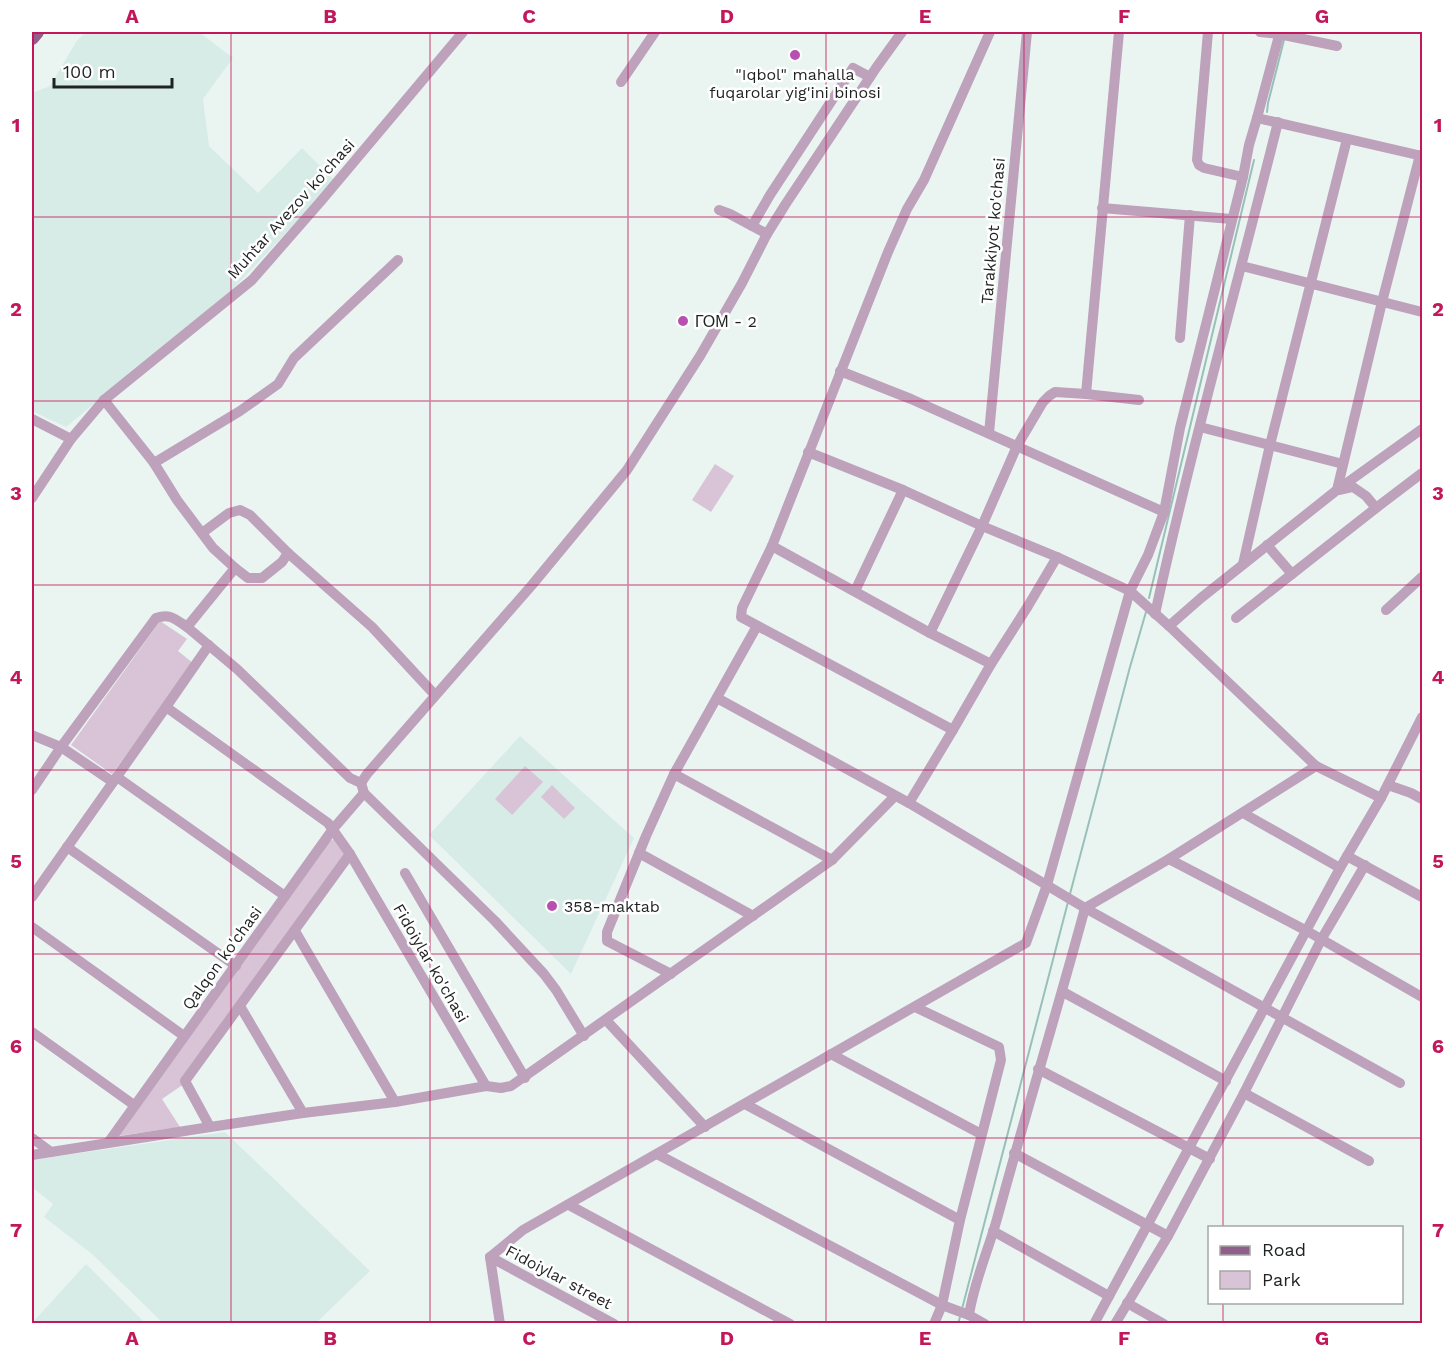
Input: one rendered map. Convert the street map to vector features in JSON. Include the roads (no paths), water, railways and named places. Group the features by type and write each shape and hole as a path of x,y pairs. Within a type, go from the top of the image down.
{"main road":[{"path":"32,38 37,32"}],"street":[{"name":"Muhtar Avezov ko'chasi","path":"32,498 71,439 105,400 252,280 462,32"},
{"path":"621,82 655,32"},
{"name":"Qalqon ko'chasi","path":"108,1143 333,830 362,788 367,774 532,585 619,481 705,348 785,205 902,32"},
{"path":"953,730 741,617 742,608 772,546 888,252 907,209 924,180 990,32"},
{"name":"Tarakkiyot ko'chasi","path":"989,433 1027,32"},
{"path":"1086,394 1119,32"},
{"path":"1208,32 1197,160 1204,168 1243,177"},
{"path":"1260,32 1283,34 1336,46"},
{"path":"500,1323 490,1257 523,1230 1026,943 1047,885 1130,591 1148,555 1164,512 1180,428 1243,177 1248,145 1283,34"},
{"path":"752,226 852,68 870,77"},
{"path":"1257,118 1421,156 1382,302 1337,490"},
{"path":"1155,614 1278,122"},
{"path":"1243,564 1270,445 1347,139"},
{"path":"1102,208 1231,219"},
{"path":"719,210 767,234"},
{"path":"1180,338 1190,215"},
{"path":"154,464 278,384 294,358 398,260"},
{"path":"1242,266 1422,312"},
{"path":"840,371 912,399 1164,512"},
{"path":"930,633 1017,447 1043,402 1055,392 1139,400"},
{"path":"105,400 154,464 177,500 213,548 235,568 248,578 262,578 282,562 288,553"},
{"path":"32,419 71,439"},
{"path":"1200,427 1343,464"},
{"path":"1169,626 1337,490 1422,429"},
{"path":"808,452 903,490 1130,591 1316,766 1382,798"},
{"path":"1236,618 1422,473"},
{"path":"1337,490 1353,487 1366,496 1376,508"},
{"path":"855,591 903,490"},
{"path":"202,533 229,513 240,510 250,515 288,553 372,627 435,695"},
{"path":"1267,545 1292,574"},
{"path":"772,546 991,664"},
{"path":"909,803 1057,557"},
{"path":"187,627 235,568"},
{"path":"1386,610 1422,577"},
{"path":"32,790 156,618 170,616 187,627 237,669 362,788 495,921 544,974 584,1036"},
{"path":"671,974 607,940 608,932 646,836 674,774 757,626"},
{"path":"32,897 209,645"},
{"path":"717,698 909,803 1085,908 1400,1083"},
{"name":"Fidoiylar ko'chasi","path":"166,707 328,823 350,854 486,1086"},
{"path":"1094,1323 1340,868 1382,798 1422,717"},
{"path":"32,735 61,747 115,780 285,896"},
{"path":"969,1315 972,1295 1063,992 1085,908 1169,859 1316,766"},
{"path":"674,774 832,860"},
{"path":"1388,785 1422,799"},
{"path":"32,1155 303,1113 395,1102 486,1086 506,1088 525,1078 832,860 895,796"},
{"path":"1242,813 1340,868"},
{"path":"67,847 236,966"},
{"path":"639,853 753,916"},
{"path":"210,1127 185,1081 350,854"},
{"path":"1347,856 1422,897"},
{"path":"1169,859 1306,931 1422,997"},
{"path":"1115,1323 1168,1236 1322,940 1365,865"},
{"name":"Fidoiylar ko'chasi","path":"405,873 525,1078"},
{"path":"32,927 184,1036"},
{"path":"294,931 395,1102"},
{"path":"1063,992 1226,1081"},
{"path":"240,1006 303,1113"},
{"path":"915,1007 999,1047 1001,1060 960,1220 942,1305 934,1323"},
{"path":"606,1020 705,1127"},
{"path":"32,1032 134,1105"},
{"path":"831,1054 981,1134"},
{"path":"1038,1069 1210,1159"},
{"path":"1244,1093 1369,1161"},
{"path":"745,1104 960,1220"},
{"path":"32,1138 51,1152"},
{"path":"1014,1153 1168,1236"},
{"path":"657,1154 942,1305 985,1323"},
{"path":"569,1205 790,1323"},
{"path":"993,1231 1109,1296"},
{"name":"Fidoiylar street","path":"490,1257 614,1323"},
{"path":"1127,1303 1164,1323"}],"waterway":[{"path":"1267,112 1284,40"},
{"path":"1149,598 1254,160"},
{"path":"1070,894 1146,612"},
{"path":"962,1309 1068,902"},
{"path":"958,1324 960,1317"}],"place":[{"name":"\"Iqbol\" mahalla fuqarolar yig'ini binosi","path":"795,55"},
{"name":"ГОМ - 2","path":"683,321"},
{"name":"358-maktab","path":"552,906"}]}
